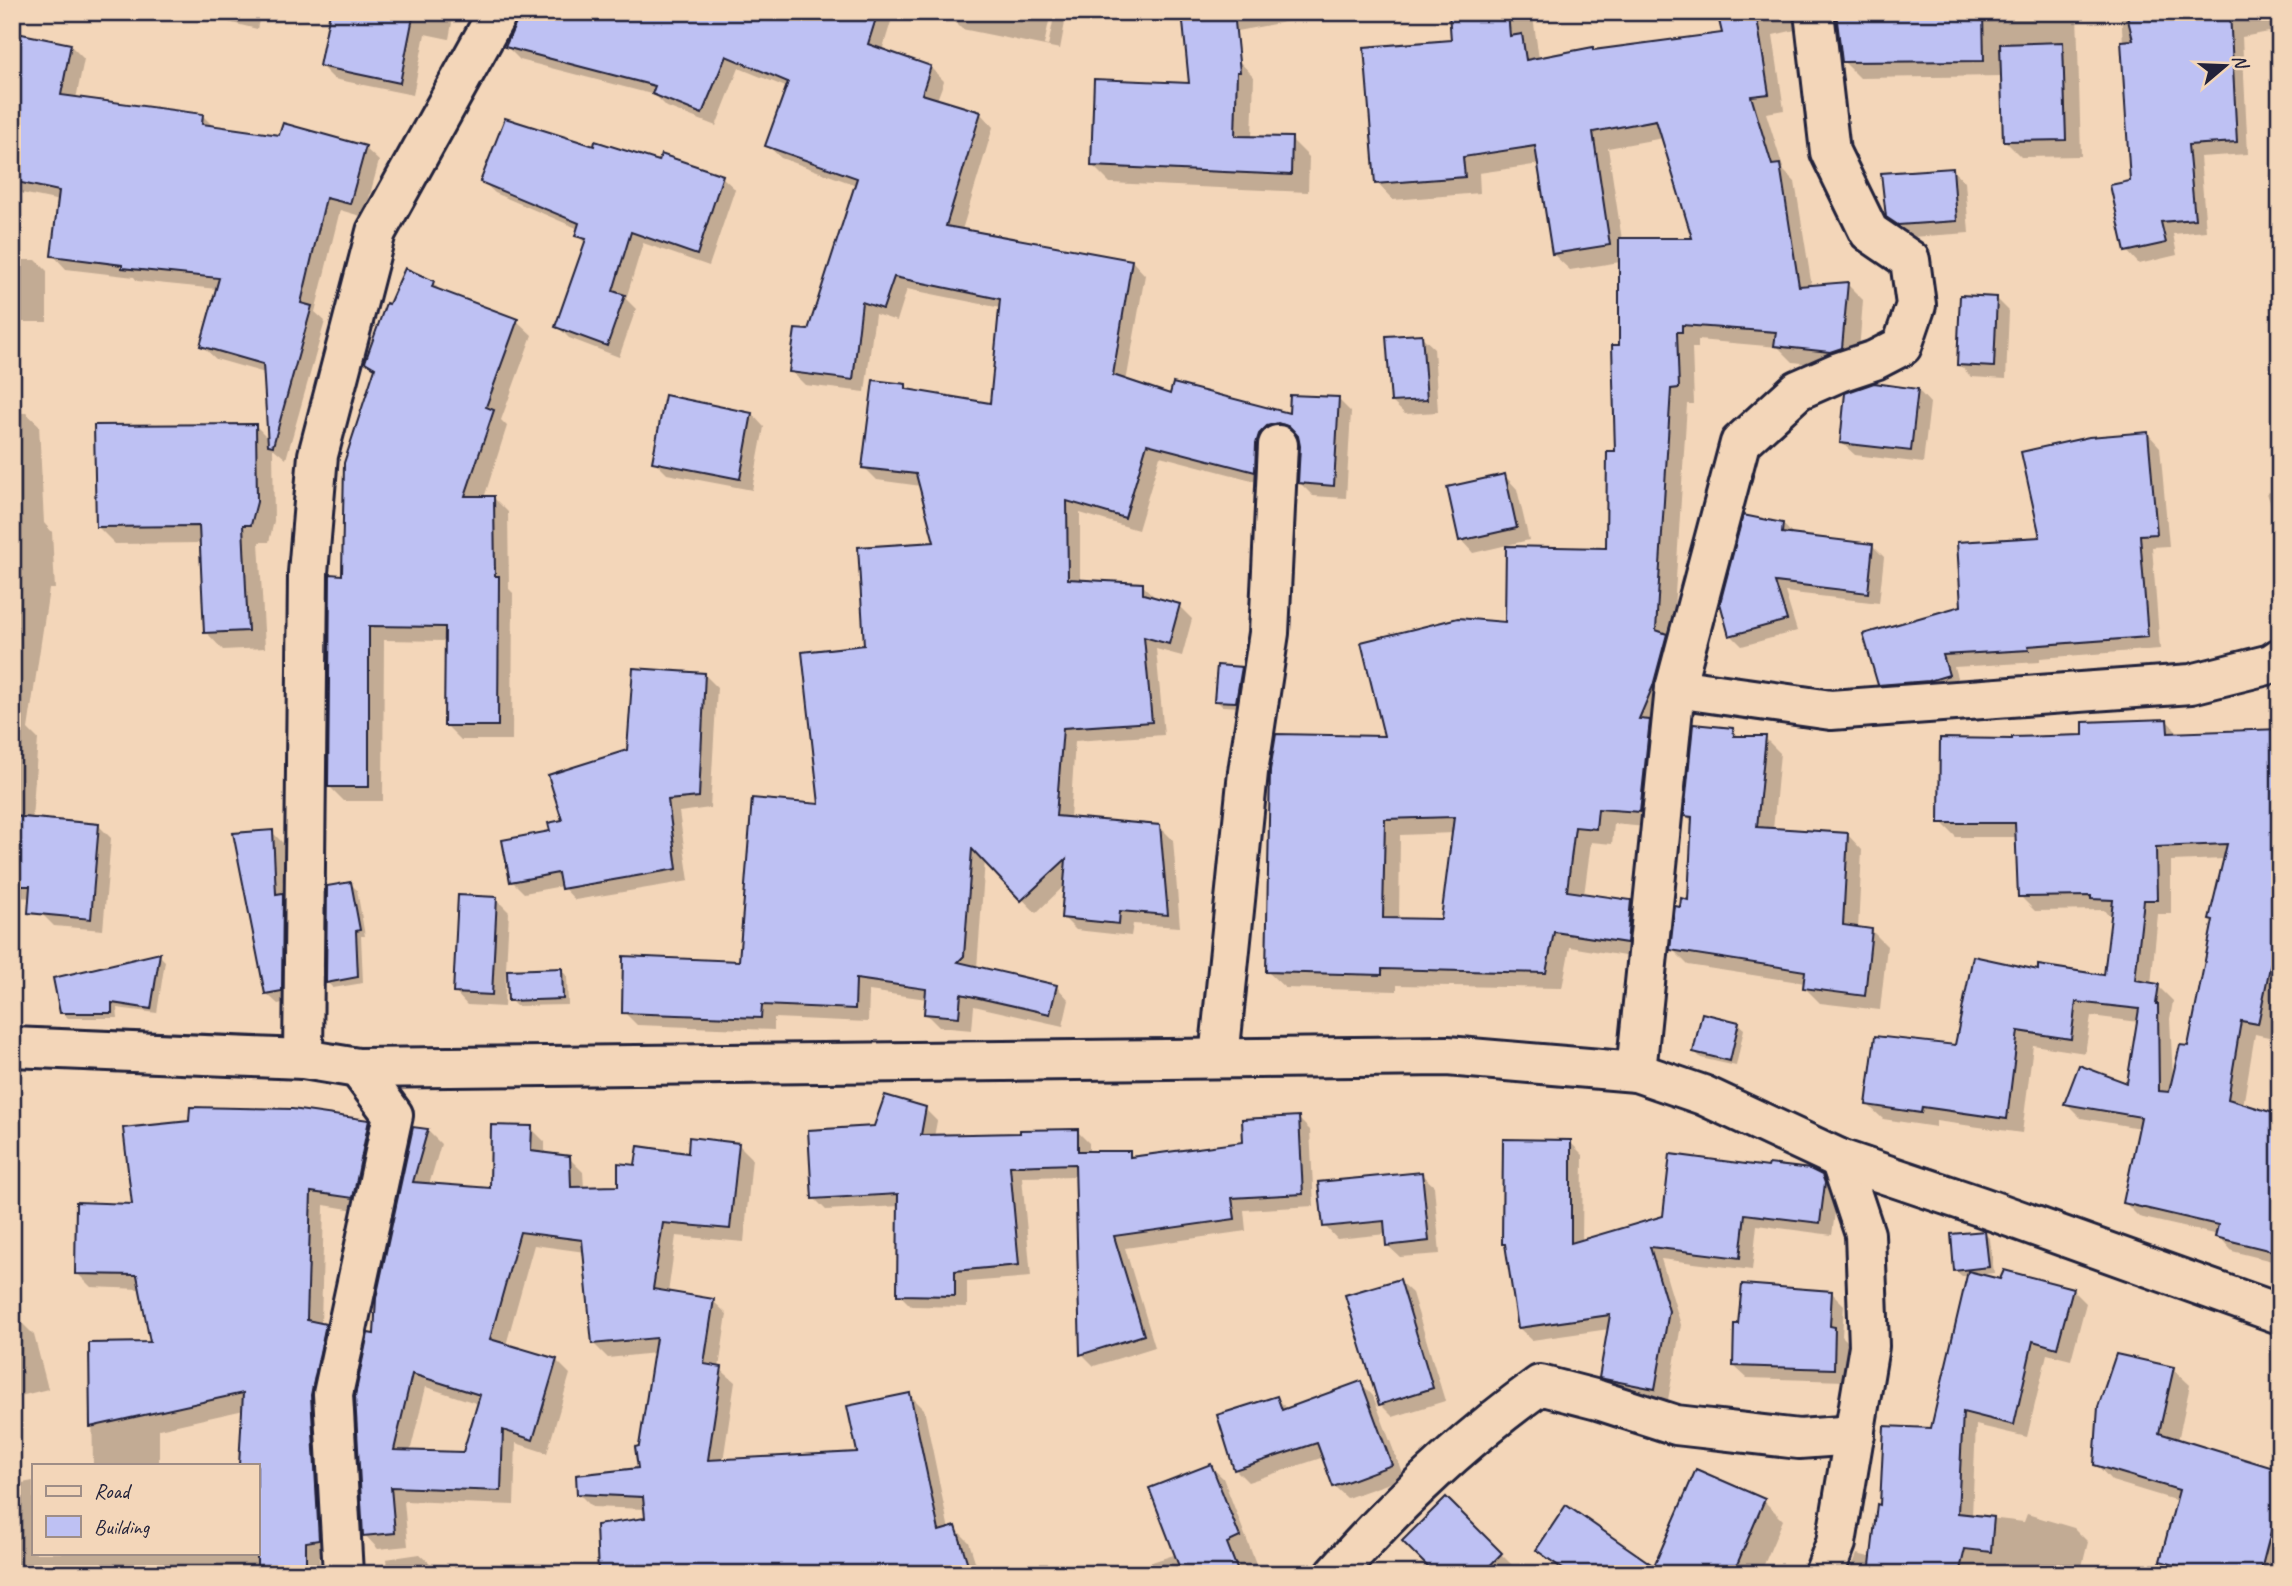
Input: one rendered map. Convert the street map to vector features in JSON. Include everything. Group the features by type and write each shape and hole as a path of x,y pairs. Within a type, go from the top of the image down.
{"street":[{"path":"303,1059 308,573 318,456 376,232 498,12"},
{"path":"1636,1072 1675,688 1740,443 1798,390 1875,360 1902,346 1916,305 1910,260 1869,232 1830,152 1814,12"},
{"path":"1219,1058 1248,772 1269,633 1278,445"},
{"path":"1675,688 1831,710 2190,684 2271,664 2280,657"},
{"path":"12,1047 303,1059 358,1068 1447,1056 1636,1072 1703,1095 1840,1160 1982,1207 2280,1314"},
{"path":"343,1574 333,1394 393,1115 358,1068"},
{"path":"1824,1574 1836,1543 1869,1346 1865,1234 1840,1160"},
{"path":"1335,1574 1380,1522 1495,1417 1540,1385 1676,1425 1799,1439 1855,1435"}],"building":[{"path":"330,12 414,12 400,83 319,66"},
{"path":"521,12 878,12 868,44 931,66 922,94 981,112 946,226 1132,260 1113,375 1170,394 1173,383 1289,413 1290,395 1339,397 1334,486 1298,483 1298,436 1290,427 1278,423 1267,426 1259,434 1255,472 1147,444 1125,518 1067,501 1068,579 1143,583 1143,594 1180,604 1169,644 1144,637 1152,722 1063,728 1056,816 1160,825 1168,915 1120,911 1119,924 1061,918 1066,859 1021,901 972,849 964,956 958,962 1057,985 1050,1014 961,994 959,1017 924,1014 926,989 856,979 855,1009 762,1005 761,1018 622,1013 623,956 739,961 752,798 819,804 802,652 864,645 858,547 934,542 916,474 862,468 873,380 906,384 906,389 990,403 1000,299 894,277 883,309 862,302 853,380 789,372 795,329 808,330 857,178 765,146 788,82 726,56 702,114 652,94 655,86 505,47"},
{"path":"1182,12 1234,12 1240,72 1237,72 1235,136 1292,137 1291,175 1091,166 1094,79 1189,83"},
{"path":"1449,12 1508,12 1510,36 1522,34 1526,60 1593,47 1593,50 1722,33 1717,12 1756,12 1769,94 1751,96 1772,165 1780,164 1799,286 1848,282 1842,348 1830,352 1774,346 1776,332 1682,325 1682,332 1677,332 1679,388 1671,389 1656,630 1667,634 1653,686 1639,719 1650,720 1640,812 1598,809 1596,829 1575,827 1567,891 1631,900 1627,943 1554,932 1546,973 1382,969 1382,975 1266,972 1270,770 1276,734 1384,736 1361,642 1458,618 1505,622 1506,546 1606,548 1607,451 1615,451 1612,345 1619,345 1619,238 1692,238 1656,120 1593,132 1610,245 1552,254 1535,146 1463,157 1465,177 1375,184 1364,47 1451,40","holes":["1454,817 1441,919 1383,918 1385,819"]},
{"path":"1836,12 1983,12 1984,61 1842,62"},
{"path":"2126,12 2230,12 2237,142 2188,145 2195,219 2161,222 2166,243 2125,252 2110,185 2130,181 2121,41 2133,40"},
{"path":"12,32 71,44 61,95 203,114 202,124 279,135 283,123 366,146 350,204 326,198 301,303 312,306 273,446 268,445 263,364 200,346 219,278 122,268 122,265 51,256 59,191 12,181"},
{"path":"2063,42 2066,140 2003,141 2000,44"},
{"path":"505,118 594,146 595,141 659,161 661,154 723,175 697,255 631,232 613,291 625,295 607,346 555,327 586,239 575,236 579,223 480,182"},
{"path":"1953,168 1957,221 1898,225 1886,217 1881,173"},
{"path":"405,268 434,281 432,287 518,319 486,407 494,410 465,496 494,496 495,576 499,576 498,726 444,726 445,627 369,626 369,787 328,787 330,574 342,575 344,463 375,368 365,362 386,303 389,304"},
{"path":"1960,295 1997,297 1994,367 1957,365"},
{"path":"1422,334 1427,400 1391,402 1386,336"},
{"path":"1874,383 1918,389 1911,451 1840,443 1845,393"},
{"path":"665,395 752,413 740,479 652,462"},
{"path":"256,424 257,502 251,525 243,525 248,631 204,633 199,526 96,527 94,425"},
{"path":"2148,432 2157,534 2140,535 2148,637 2028,646 2029,650 1943,655 1949,675 1929,681 1878,685 1863,634 1961,606 1957,542 2040,537 2021,452 2089,437"},
{"path":"1505,474 1517,528 1459,541 1447,487"},
{"path":"1743,515 1783,523 1782,533 1873,544 1868,593 1775,582 1787,620 1729,636 1720,603"},
{"path":"1217,665 1242,667 1236,702 1214,701"},
{"path":"633,668 705,673 699,797 668,800 677,869 561,889 558,873 510,882 502,840 550,831 548,823 562,820 548,775 627,750"},
{"path":"2167,719 2168,733 2280,729 2280,919 2258,1024 2241,1021 2228,1099 2280,1115 2280,1253 2215,1237 2218,1225 2123,1203 2141,1117 2064,1104 2079,1065 2127,1083 2139,1009 2076,1002 2071,1039 2018,1031 2007,1119 1922,1107 1921,1113 1866,1105 1875,1036 1955,1045 1973,956 2038,970 2038,965 2104,975 2113,900 2091,899 2091,896 2018,897 2015,823 1939,823 1940,738 2012,739 2083,735 2083,722","holes":["2227,844 2209,919 2213,920 2188,1046 2180,1045 2169,1092 2159,1091 2156,1004 2159,984 2135,980 2144,900 2157,900 2156,847"]},
{"path":"1693,724 1733,728 1734,736 1766,736 1757,827 1848,833 1843,925 1872,929 1865,996 1803,988 1805,971 1670,950 1675,906 1680,907 1681,898 1688,900 1692,817 1684,816"},
{"path":"12,816 99,824 91,919 28,913 30,886 12,886"},
{"path":"273,830 276,894 283,893 282,991 265,994 233,833"},
{"path":"351,882 360,930 356,931 358,977 326,983 327,886"},
{"path":"458,895 497,897 492,995 453,993"},
{"path":"160,953 151,1009 112,1003 112,1013 60,1013 53,978"},
{"path":"562,968 563,999 508,1001 507,970"},
{"path":"1702,1013 1739,1022 1730,1061 1693,1052"},
{"path":"885,1095 926,1107 921,1135 1078,1129 1078,1151 1130,1151 1130,1157 1243,1142 1242,1119 1299,1116 1303,1194 1232,1198 1235,1219 1114,1236 1144,1335 1080,1355 1075,1164 1010,1166 1019,1265 955,1271 955,1296 897,1295 898,1194 812,1199 808,1130 874,1126"},
{"path":"190,1107 292,1109 369,1120 353,1198 311,1192 307,1320 326,1324 311,1395 319,1540 306,1542 306,1567 257,1568 259,1464 239,1464 243,1393 90,1427 89,1343 150,1342 137,1275 75,1274 76,1202 132,1204 123,1128 189,1121"},
{"path":"491,1125 532,1126 531,1151 570,1156 571,1187 618,1186 618,1163 635,1165 638,1146 688,1153 689,1137 739,1143 730,1229 663,1223 653,1289 714,1299 704,1364 722,1367 708,1460 857,1452 847,1406 910,1393 939,1531 956,1526 971,1574 598,1574 596,1525 645,1518 643,1497 577,1494 576,1475 638,1468 635,1447 639,1446 656,1338 592,1344 582,1240 520,1232 490,1339 557,1359 533,1440 503,1430 501,1491 391,1487 395,1533 363,1536 355,1396 368,1333 374,1334 376,1298 413,1127 428,1129 413,1182 490,1188","holes":["412,1374 480,1395 463,1452 394,1450"]},
{"path":"1503,1139 1571,1140 1571,1243 1663,1216 1670,1154 1768,1167 1769,1164 1810,1169 1822,1175 1825,1183 1820,1223 1745,1214 1740,1258 1650,1247 1669,1311 1655,1389 1599,1378 1610,1315 1518,1328 1505,1244 1502,1244"},
{"path":"1422,1172 1429,1241 1386,1246 1384,1221 1323,1227 1318,1182"},
{"path":"1985,1231 1989,1267 1954,1271 1951,1234"},
{"path":"2004,1270 2073,1288 2057,1348 2033,1341 2014,1425 1963,1412 1958,1513 1994,1517 1991,1552 1965,1549 1959,1574 1869,1574 1877,1504 1880,1505 1884,1426 1931,1428 1968,1271 2000,1279"},
{"path":"1400,1279 1433,1388 1379,1405 1345,1295"},
{"path":"1742,1284 1832,1291 1830,1326 1835,1327 1834,1369 1733,1366 1734,1324 1738,1324"},
{"path":"2116,1354 2174,1367 2159,1433 2280,1470 2280,1527 2273,1524 2260,1574 2207,1574 2160,1561 2179,1490 2094,1465 2098,1407"},
{"path":"1361,1381 1392,1465 1333,1487 1317,1443 1234,1470 1217,1415 1277,1396 1282,1410"},
{"path":"1211,1464 1240,1537 1227,1543 1239,1574 1182,1574 1149,1488"},
{"path":"1696,1469 1765,1499 1733,1574 1570,1574 1536,1550 1566,1505 1654,1566"},
{"path":"1446,1497 1502,1553 1482,1574 1435,1574 1402,1541"}]}
